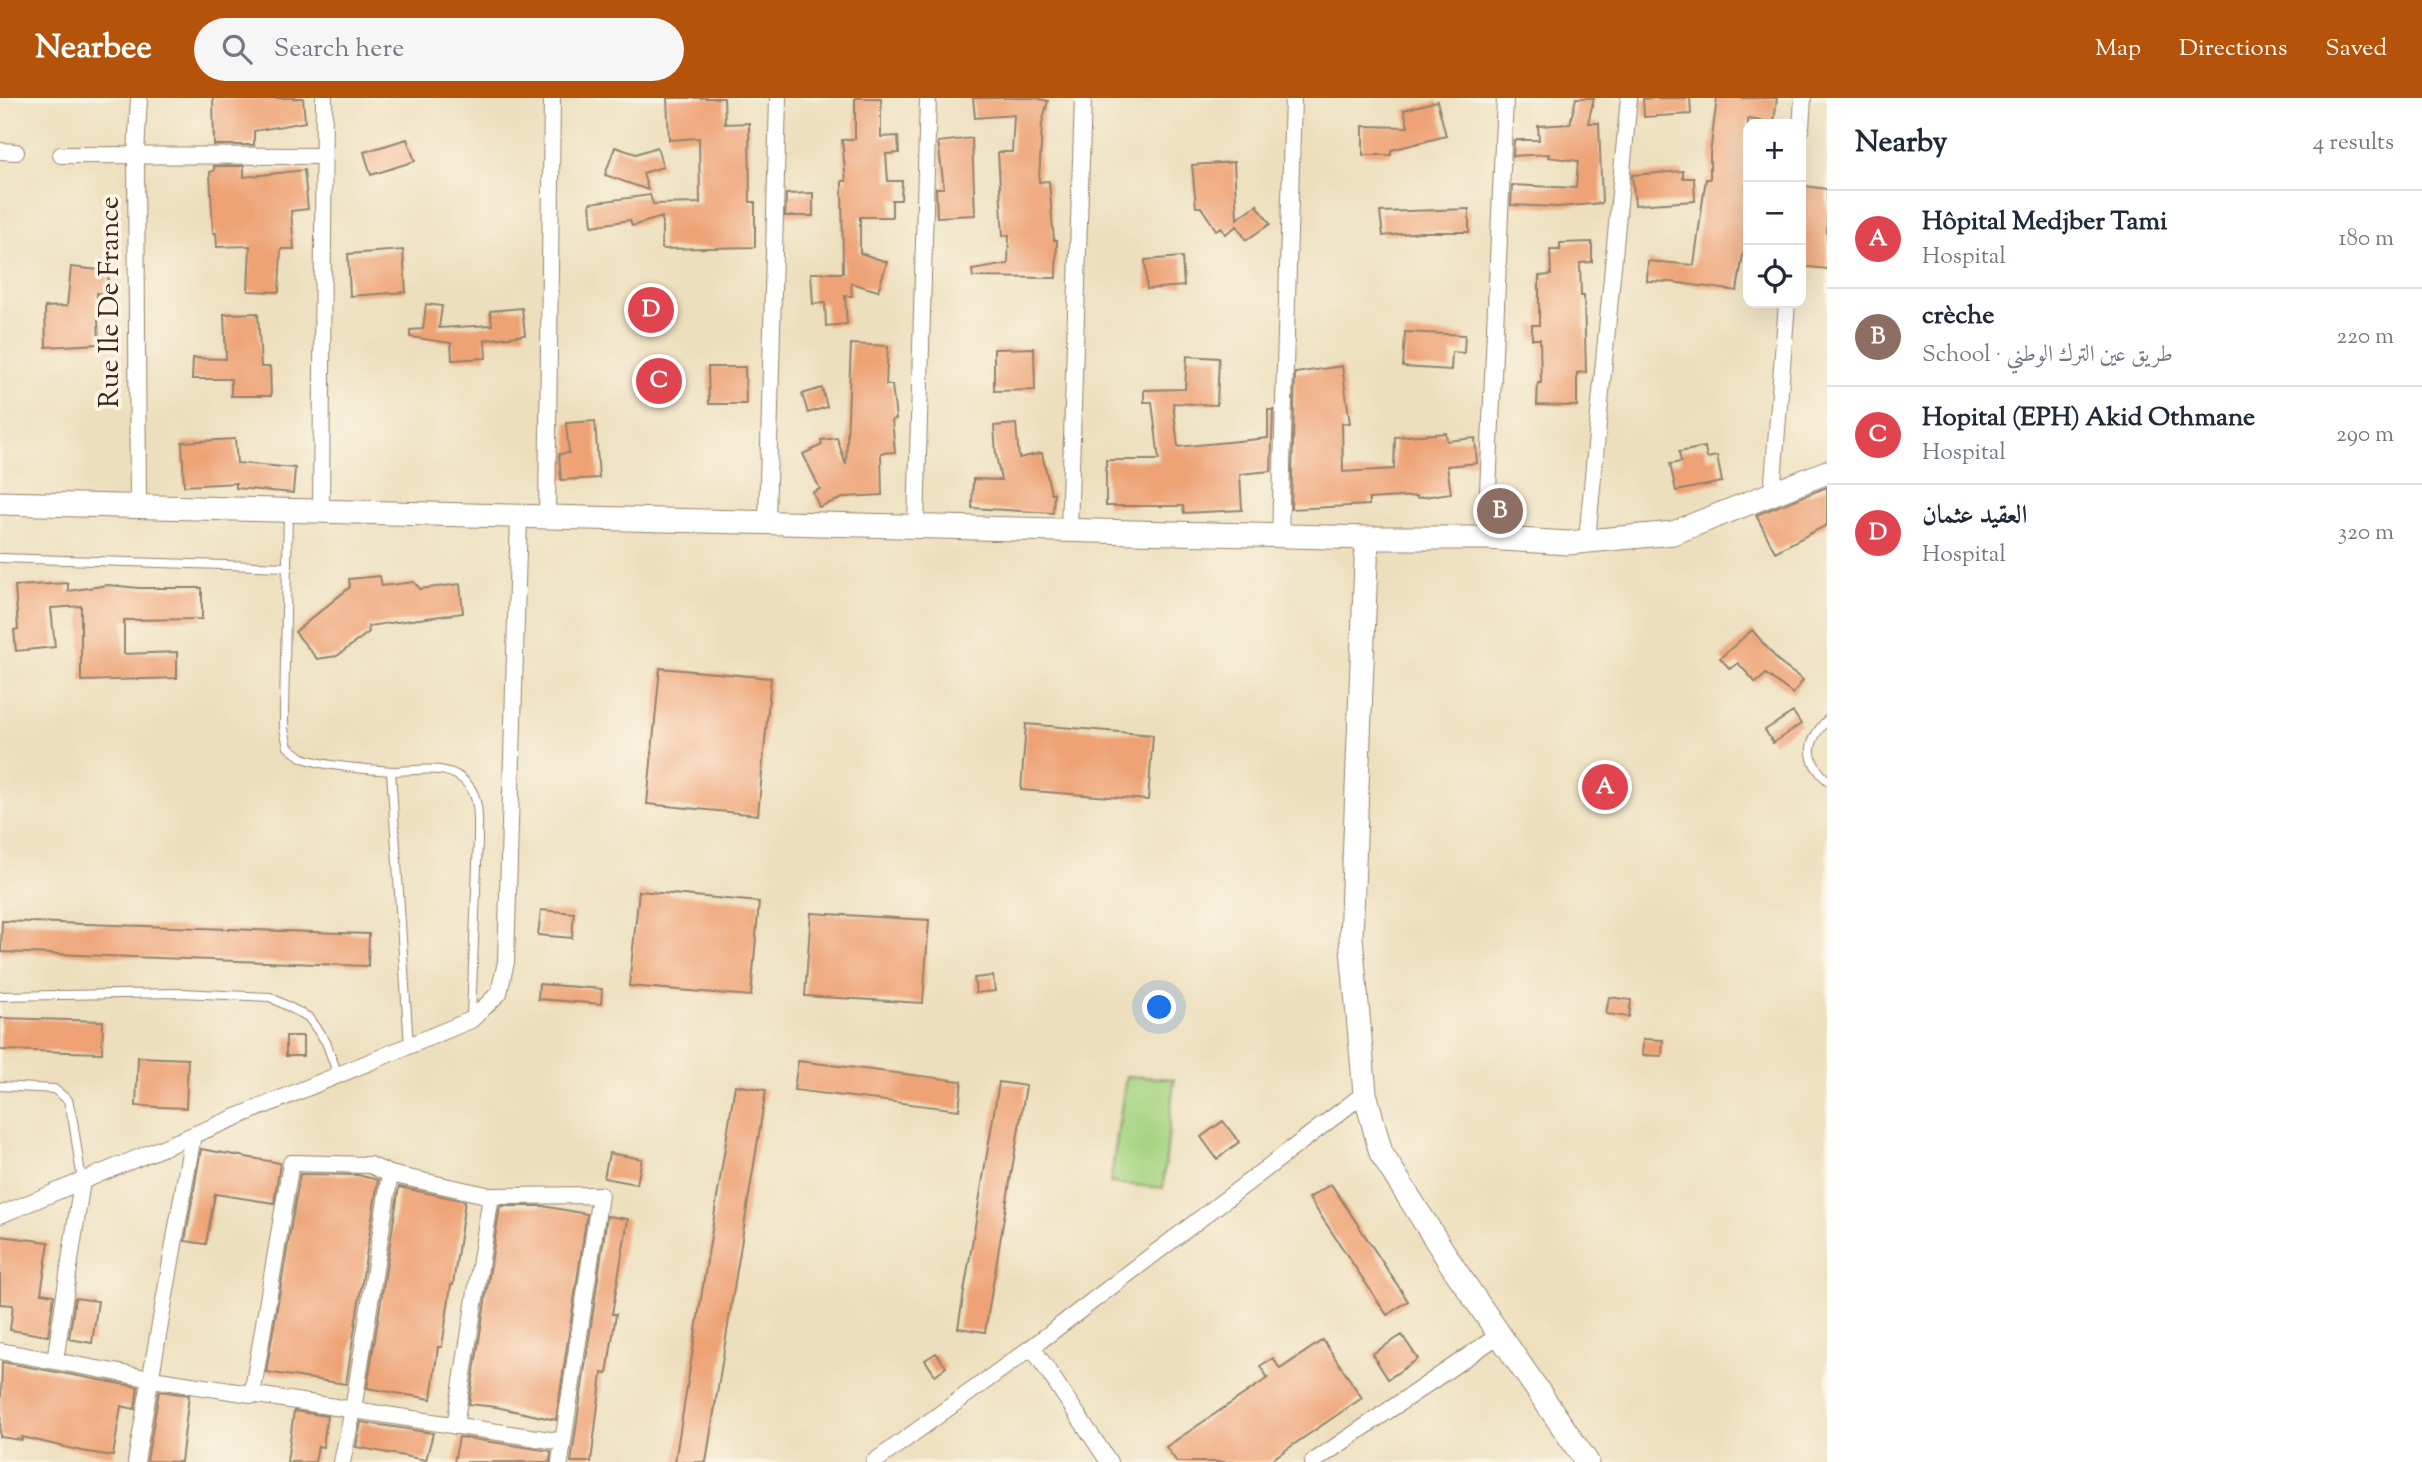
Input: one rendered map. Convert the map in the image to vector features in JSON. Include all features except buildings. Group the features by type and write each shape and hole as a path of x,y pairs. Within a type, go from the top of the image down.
{"main road":[{"path":"0,503 1280,536 1486,538 1567,543 1673,533 1827,472"},
{"path":"1367,538 1351,938 1365,1093 1381,1153 1453,1267 1587,1462"}],"street":[{"name":"Rue Ile De France","path":"138,506 136,154 139,98"},
{"path":"321,511 324,98"},
{"path":"547,517 552,98"},
{"path":"767,522 778,98"},
{"path":"916,526 928,98"},
{"path":"1069,530 1083,98"},
{"path":"1280,536 1293,98"},
{"path":"1486,538 1505,98"},
{"path":"1587,540 1629,98"},
{"path":"1802,119 1803,98"},
{"path":"61,155 324,156"},
{"path":"1772,494 1787,308"},
{"path":"0,1215 471,1020 499,993 506,962 519,516"},
{"path":"874,1462 1032,1347 1365,1093"},
{"path":"136,1462 193,1135"},
{"path":"252,1395 291,1163 370,1165 390,1174 491,1196 600,1195 560,1462"},
{"path":"342,1462 353,1410 390,1174"},
{"path":"55,1361 82,1181"},
{"path":"455,1426 491,1196"},
{"path":"1313,1462 1499,1335"},
{"path":"1032,1347 1109,1462"},
{"path":"0,1351 152,1379 563,1442"}],"lane":[{"path":"288,510 284,729 288,747 317,762 391,771 440,769 457,774 471,788 477,810 478,839 471,1020"},
{"path":"0,558 288,567"},
{"path":"1827,720 1816,732 1811,747 1811,760 1827,780"},
{"path":"391,771 409,1046"},
{"path":"0,996 181,993 270,997 308,1017 326,1042 338,1075"},
{"path":"0,1086 54,1089 68,1100 82,1181"}],"green space":[{"path":"1126,1076 1174,1079 1163,1188 1110,1183"}],"place":[{"name":"العقيد عثمان","path":"651,310"},
{"name":"Hopital (EPH) Akid Othmane","path":"659,381"},
{"name":"crèche","path":"1500,511"},
{"name":"Hôpital Medjber Tami","path":"1605,787"}]}
